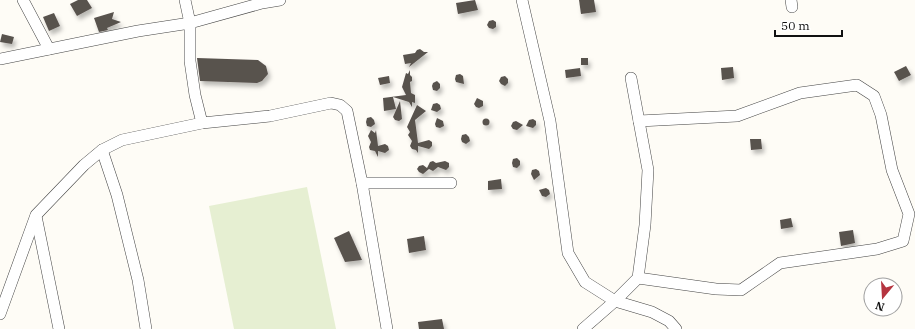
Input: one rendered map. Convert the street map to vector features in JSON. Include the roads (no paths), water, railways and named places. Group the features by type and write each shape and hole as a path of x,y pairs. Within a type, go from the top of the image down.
{"street":[{"path":"23,0 49,50"},
{"path":"185,0 190,23 190,61 195,94 202,123"},
{"path":"0,59 138,31 190,23 262,3 280,0"},
{"path":"522,0 550,122 568,253 585,282 615,301 652,312 669,321 676,329"},
{"path":"583,329 615,301 638,278 645,225 648,170 631,78"},
{"path":"638,278 716,289 741,290 780,263 877,249 904,240 909,214 892,170 881,115 874,96 857,85 800,93 736,116 639,121"},
{"path":"0,314 36,215 84,165 102,150 122,140 202,123 270,116 331,104 340,105 347,111 362,183 387,329"},
{"path":"102,150 117,195 138,280 146,329"},
{"path":"362,183 452,183"},
{"path":"36,215 59,329"}]}
